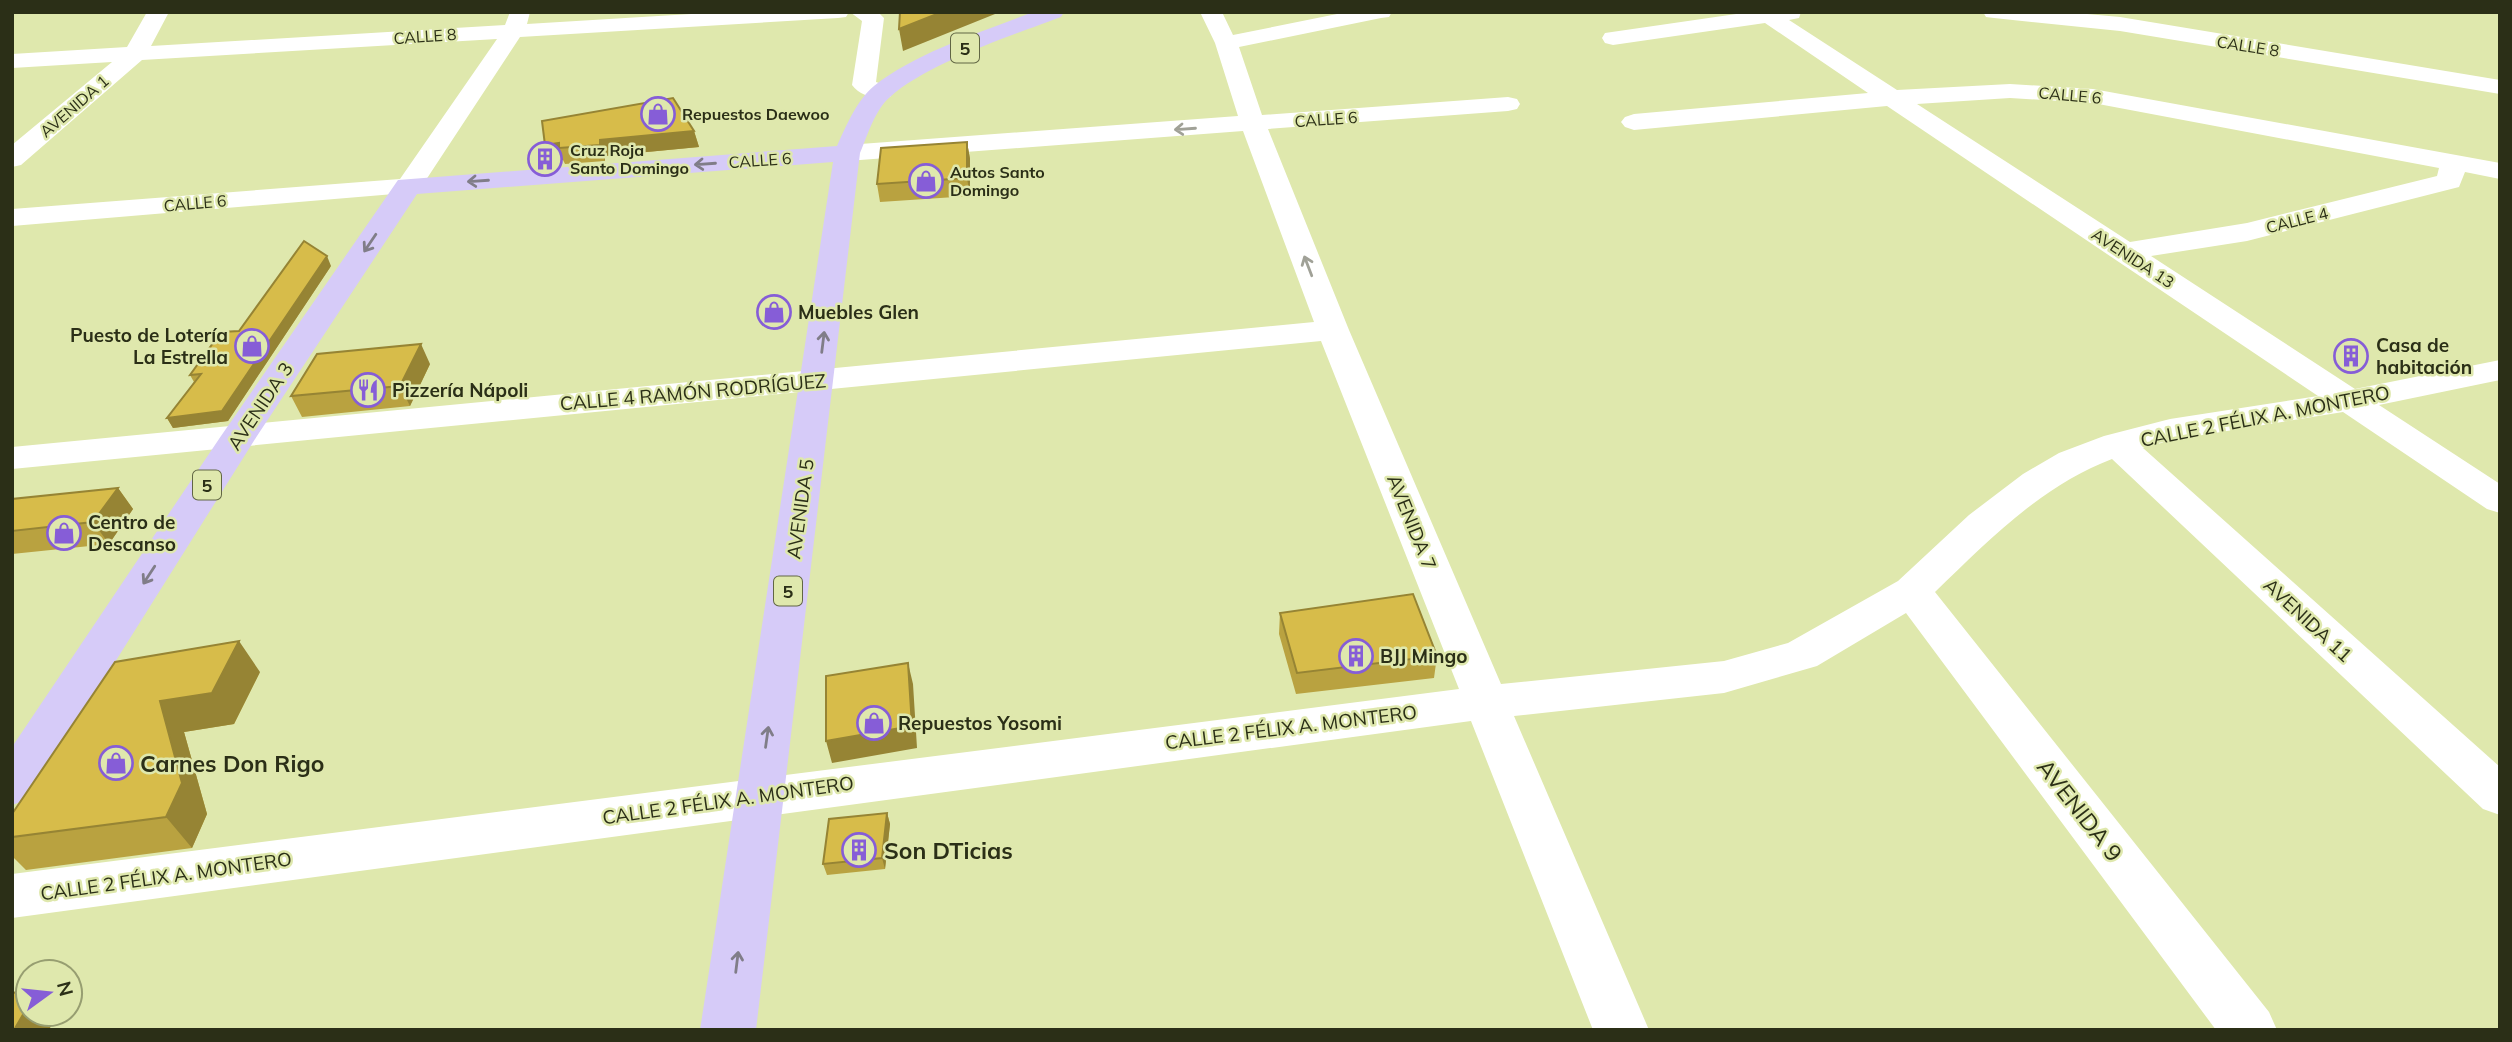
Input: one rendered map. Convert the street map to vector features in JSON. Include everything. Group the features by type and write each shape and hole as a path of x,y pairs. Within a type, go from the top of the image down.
{"main road":[{"name":"5","path":"881,92 922,67 1053,12"},
{"name":"AVENIDA 5","path":"728,1030 847,153 861,120 881,92"},
{"name":"CALLE 6","path":"408,187 847,153"},
{"name":"AVENIDA 3","path":"12,786 239,436 408,187"}],"street":[{"path":"135,54 158,12"},
{"name":"CALLE 8","path":"12,61 135,54 517,21 838,12"},
{"path":"863,12 873,18 864,85 881,92"},
{"path":"1226,43 1381,12"},
{"path":"1613,38 1767,15 1807,12"},
{"name":"CALLE 8","path":"1994,12 2120,24 2500,87"},
{"name":"AVENIDA 13","path":"1767,15 2500,501"},
{"name":"AVENIDA 7","path":"1221,16 1226,43 1253,124 1333,330 1620,1030"},
{"name":"AVENIDA 3","path":"408,187 517,21"},
{"name":"AVENIDA 1","path":"12,159 135,54"},
{"name":"CALLE 6","path":"1634,122 1891,98 2010,91 2093,96 2500,171"},
{"name":"CALLE 6","path":"847,153 1508,104"},
{"name":"CALLE 4","path":"2124,252 2247,232 2449,181 2454,163"},
{"name":"CALLE 6","path":"12,218 408,187"},
{"name":"CALLE 4 RAMÓN RODRÍGUEZ","path":"12,458 1333,330"},
{"name":"CALLE 2 FÉLIX A. MONTERO","path":"12,897 758,796 1486,702 1724,677 1802,655 1912,591 1983,524 2036,482 2071,461 2117,444 2171,430 2350,401 2500,370"},
{"name":"AVENIDA 11","path":"2117,444 2500,796"},
{"name":"AVENIDA 9","path":"1912,591 2249,1030"}],"building":[{"path":"900,12 942,12 899,29"},
{"path":"673,98 694,131 600,140 600,145 559,148 559,143 545,145 542,121"},
{"path":"967,142 967,178 877,184 881,148"},
{"path":"304,241 327,256 222,411 167,418 201,374 190,375 221,332 239,331"},
{"path":"421,344 400,386 291,396 317,354"},
{"path":"118,488 93,522 12,531 12,499"},
{"name":"BJJ Mingo","path":"1413,594 1437,656 1297,673 1280,613"},
{"path":"239,641 212,693 160,701 182,783 166,817 12,837 12,814 115,662"},
{"name":"Repuestos Yosomi","path":"908,663 912,726 826,741 826,676"},
{"name":"Son DTicias","path":"887,813 882,858 823,864 829,819"},
{"path":"14,993 14,1030 12,1030"}],"place":[{"name":"Repuestos Daewoo","path":"658,114"},
{"name":"Cruz Roja Santo Domingo","path":"545,159"},
{"name":"Autos Santo Domingo","path":"926,181"},
{"name":"Muebles Glen","path":"774,312"},
{"name":"Puesto de Lotería La Estrella","path":"252,346"},
{"name":"Casa de habitación","path":"2351,356"},
{"name":"Pizzería Nápoli","path":"368,390"},
{"name":"Centro de Descanso","path":"64,533"},
{"name":"BJJ Mingo","path":"1356,656"},
{"name":"Repuestos Yosomi","path":"874,723"},
{"name":"Carnes Don Rigo","path":"116,763"},
{"name":"Son DTicias","path":"859,850"}]}
